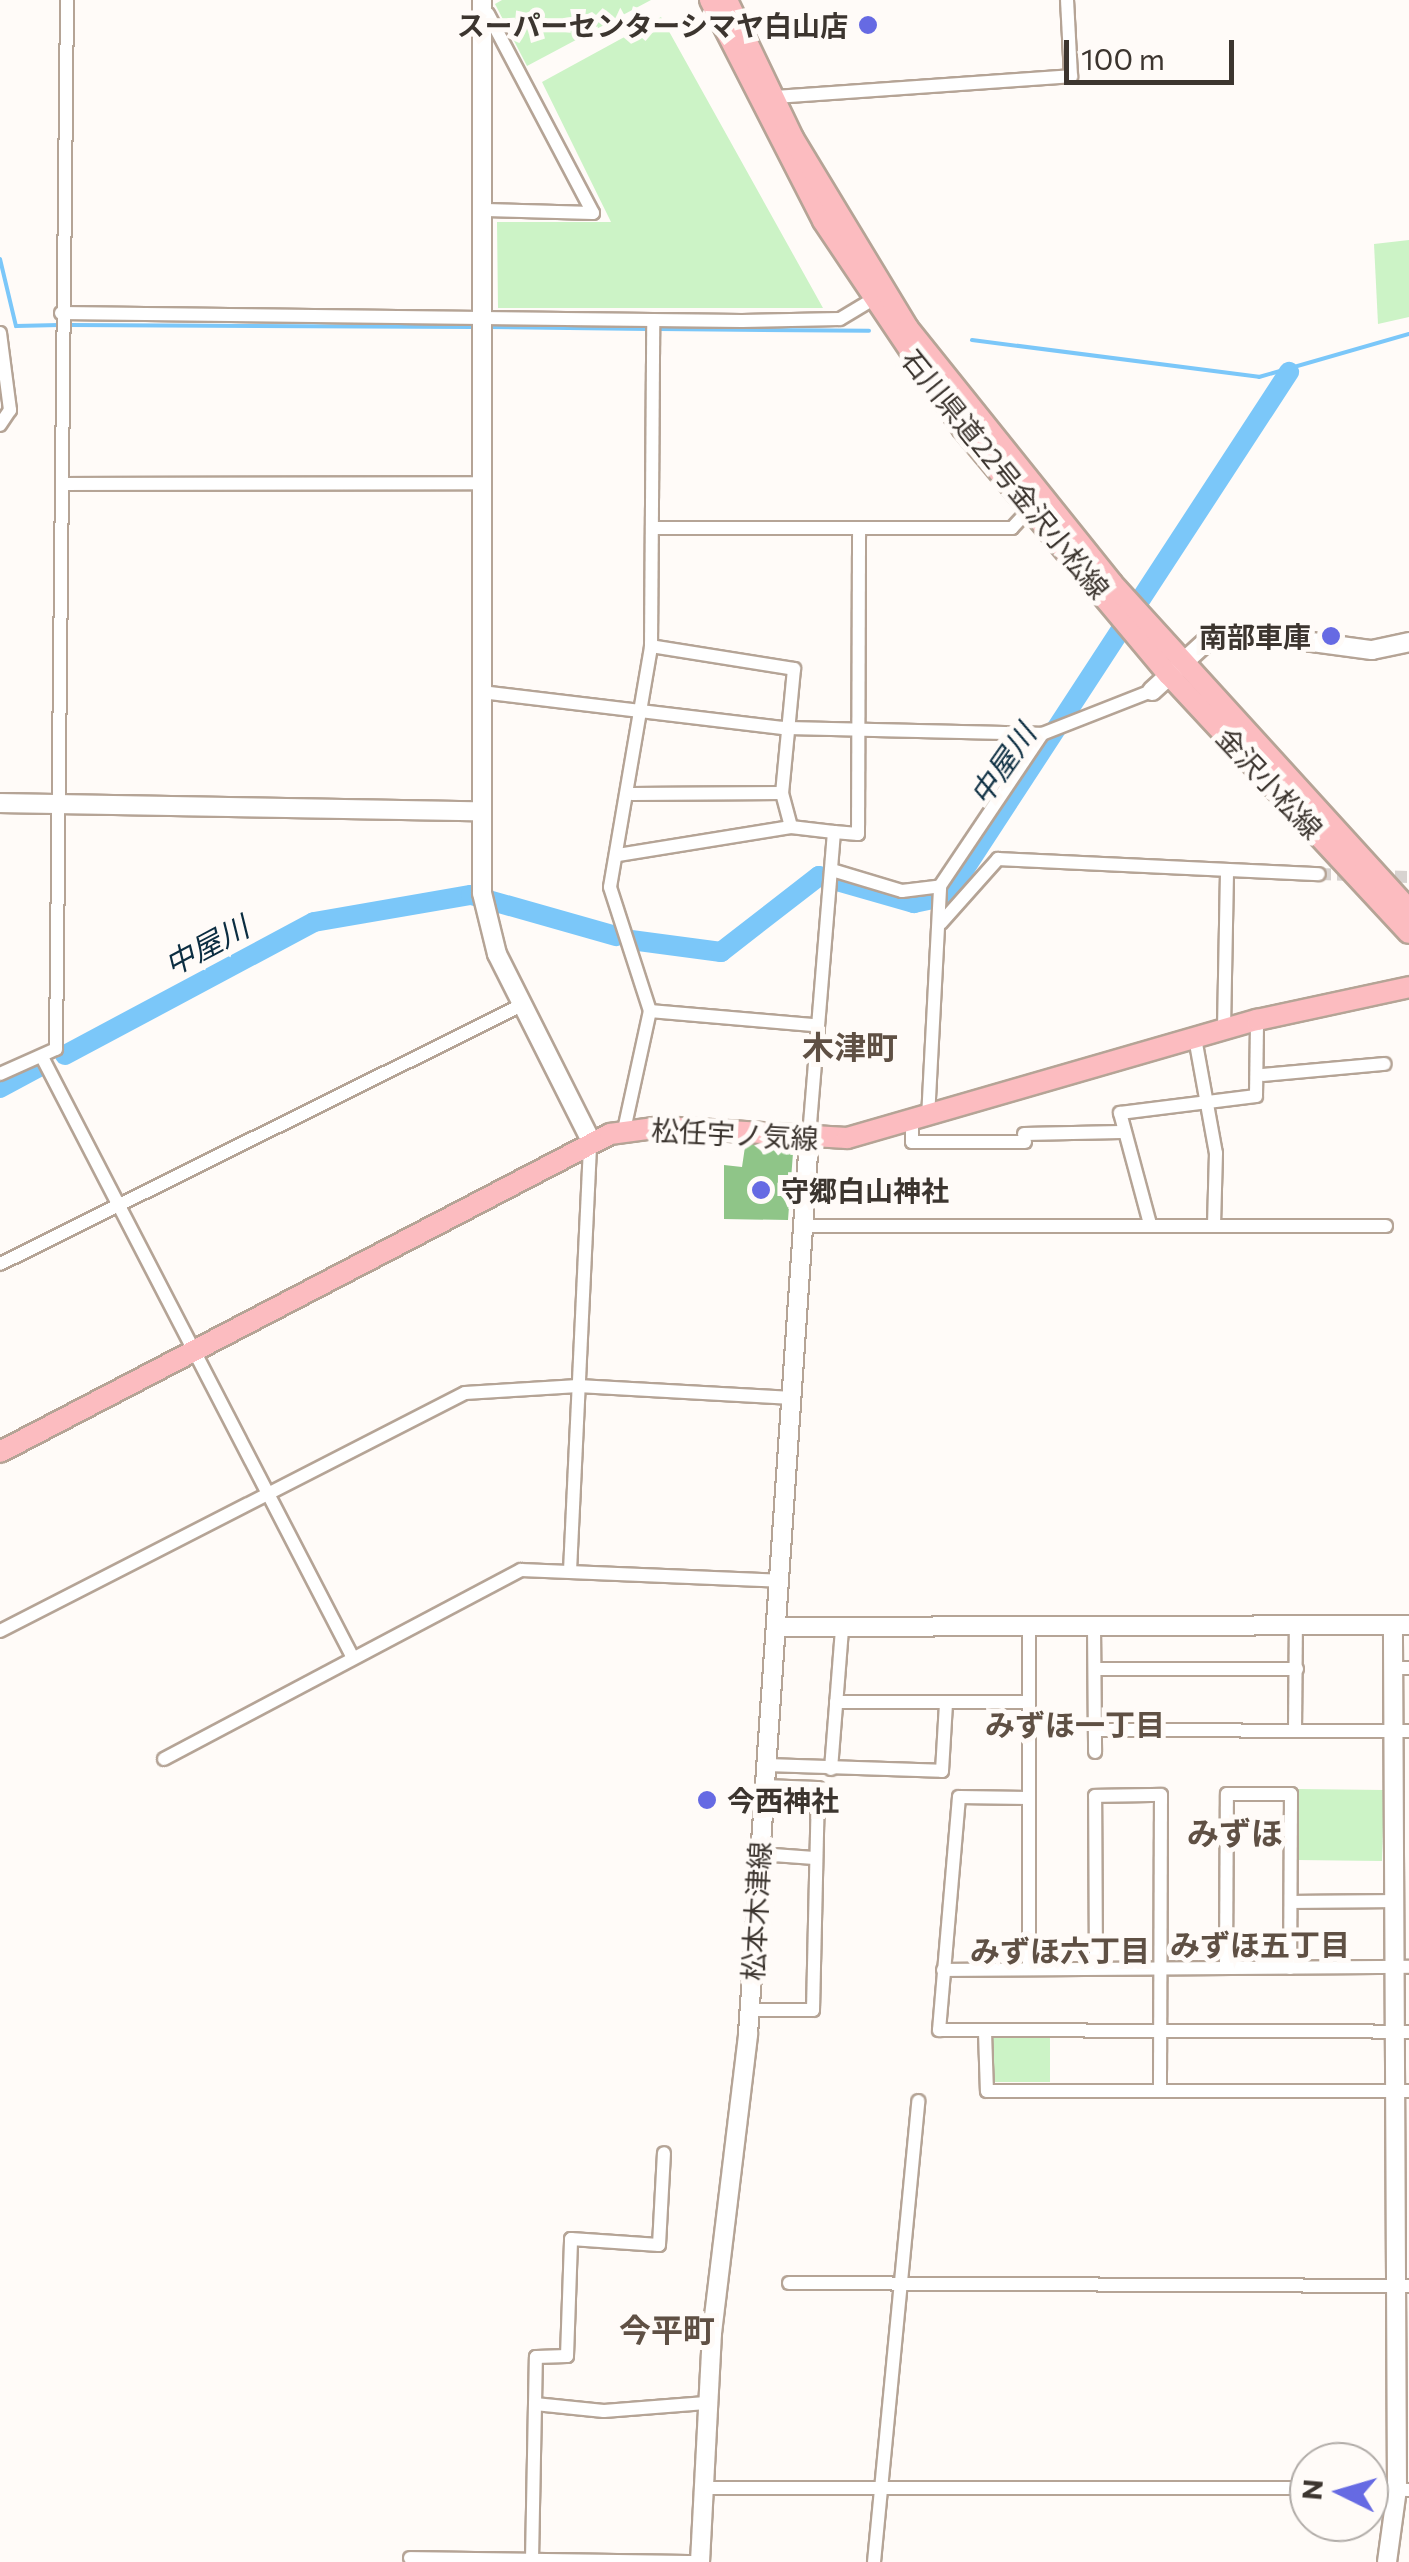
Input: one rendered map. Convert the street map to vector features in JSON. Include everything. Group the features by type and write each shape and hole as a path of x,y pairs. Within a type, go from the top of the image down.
{"main road":[{"name":"石川県道22号金沢小松線","path":"710,0 796,176 872,300 1030,509 1139,625"},
{"name":"石川県道22号金沢小松線","path":"727,0 774,96 908,328 1122,606"},
{"name":"金沢小松線","path":"1139,625 1409,932"},
{"name":"金沢小松線","path":"1177,668 1409,909"},
{"name":"松任宇ノ気線","path":"0,1452 591,1142 624,1130 809,1140 920,1120 1257,1020 1409,987"}],"street":[{"path":"0,1074 56,1048 60,321 67,0"},
{"path":"774,96 1070,76 1067,0"},
{"path":"485,7 593,213 486,210"},
{"path":"485,7 486,210 478,483 483,898 522,1004 591,1142 570,1571"},
{"path":"60,321 653,326 840,319 872,300"},
{"path":"624,1130 650,1011 610,887 632,794 637,707 651,646 653,326"},
{"path":"0,333 10,410 0,425"},
{"path":"62,484 478,483"},
{"path":"652,528 1012,528 1030,509"},
{"path":"618,855 791,827 858,834 859,528"},
{"path":"1122,1132 912,1142 920,1120 941,924 940,895 1042,734 1060,721 1152,691 1210,638 1238,632 1372,650 1409,642"},
{"path":"651,646 794,670 782,794 791,827"},
{"path":"481,692 788,727 1042,734"},
{"path":"632,794 782,794"},
{"path":"0,803 479,811"},
{"path":"809,1140 812,1025 834,832"},
{"path":"941,924 998,860 1319,874"},
{"path":"1224,1029 1227,870"},
{"path":"831,877 940,895"},
{"path":"0,1264 522,1004"},
{"path":"650,1011 812,1025"},
{"path":"1150,1224 1122,1132 1120,1113 1129,1107 1203,1100 1246,1101 1263,1075 1257,1020"},
{"path":"1194,1038 1216,1153 1214,1224"},
{"path":"42,1057 274,1497 353,1658"},
{"path":"1263,1075 1384,1064"},
{"name":"松本木津線","path":"700,2562 706,2403 749,2010 808,1226 809,1140"},
{"path":"808,1226 1386,1226"},
{"path":"0,1631 274,1497 465,1393 578,1386 793,1398"},
{"path":"164,1759 521,1570 780,1580"},
{"path":"1295,1730 1296,1624"},
{"path":"777,1626 1401,1625 1394,1901 1402,2032 1403,2489 1387,2562"},
{"path":"1028,1968 1029,1626"},
{"path":"1094,1627 1095,1752"},
{"path":"831,1769 842,1628"},
{"path":"1095,1669 1297,1670"},
{"path":"836,1702 1029,1702"},
{"path":"765,1764 942,1772 946,1703"},
{"path":"1096,1730 1401,1732"},
{"path":"749,2010 813,2010 818,1788 763,1786"},
{"path":"1226,1968 1227,1794 1291,1794 1294,1902 1290,1968"},
{"path":"1096,1968 1095,1796 1161,1795 1160,2090"},
{"path":"1028,1798 959,1798 939,2030 1402,2032"},
{"path":"759,1854 815,1858"},
{"path":"1294,1902 1394,1901"},
{"path":"943,1970 1401,1967"},
{"path":"986,2032 987,2091 1401,2091"},
{"path":"874,2562 918,2100"},
{"path":"532,2560 536,2357 566,2356 571,2239 659,2245 664,2153"},
{"path":"788,2283 1403,2286"},
{"path":"535,2404 604,2411 706,2403"},
{"path":"703,2488 1289,2488"},
{"path":"410,2558 700,2562"}],"green space":[{"path":"502,0 651,0 527,66 495,4"},
{"path":"661,17 823,308 498,308 497,222 611,222 542,82"},
{"path":"1409,240 1409,317 1378,324 1374,244"},
{"path":"746,1140 784,1143 793,1153 788,1220 724,1219 724,1165 742,1167"},
{"path":"1298,1789 1384,1790 1382,1861 1297,1860"},
{"path":"991,2038 1050,2038 1050,2082 993,2082"}],"waterway":[{"path":"0,259 16,326 59,325"},
{"path":"69,325 474,327"},
{"path":"489,327 649,329"},
{"path":"659,329 869,331"},
{"path":"972,340 1259,377 1409,334"},
{"name":"中屋川","path":"631,940 721,952 819,876 914,903 947,896 1289,372"},
{"name":"中屋川","path":"65,1055 314,922 471,895 616,936"},
{"name":"中屋川","path":"0,1088 41,1066"}],"tunnel":[{"path":"1319,874 1357,875"},
{"path":"1377,876 1409,877"}],"place":[{"name":"スーパーセンターシマヤ白山店","path":"868,25"},
{"name":"南部車庫","path":"1331,636"},
{"name":"守郷白山神社","path":"761,1190"},
{"name":"今西神社","path":"707,1800"}],"district":[{"name":"木津町","path":"850,1046"},
{"name":"みずほ一丁目","path":"1075,1724"},
{"name":"みずほ","path":"1235,1832"},
{"name":"みずほ五丁目","path":"1260,1944"},
{"name":"みずほ六丁目","path":"1060,1950"},
{"name":"今平町","path":"667,2329"}]}
